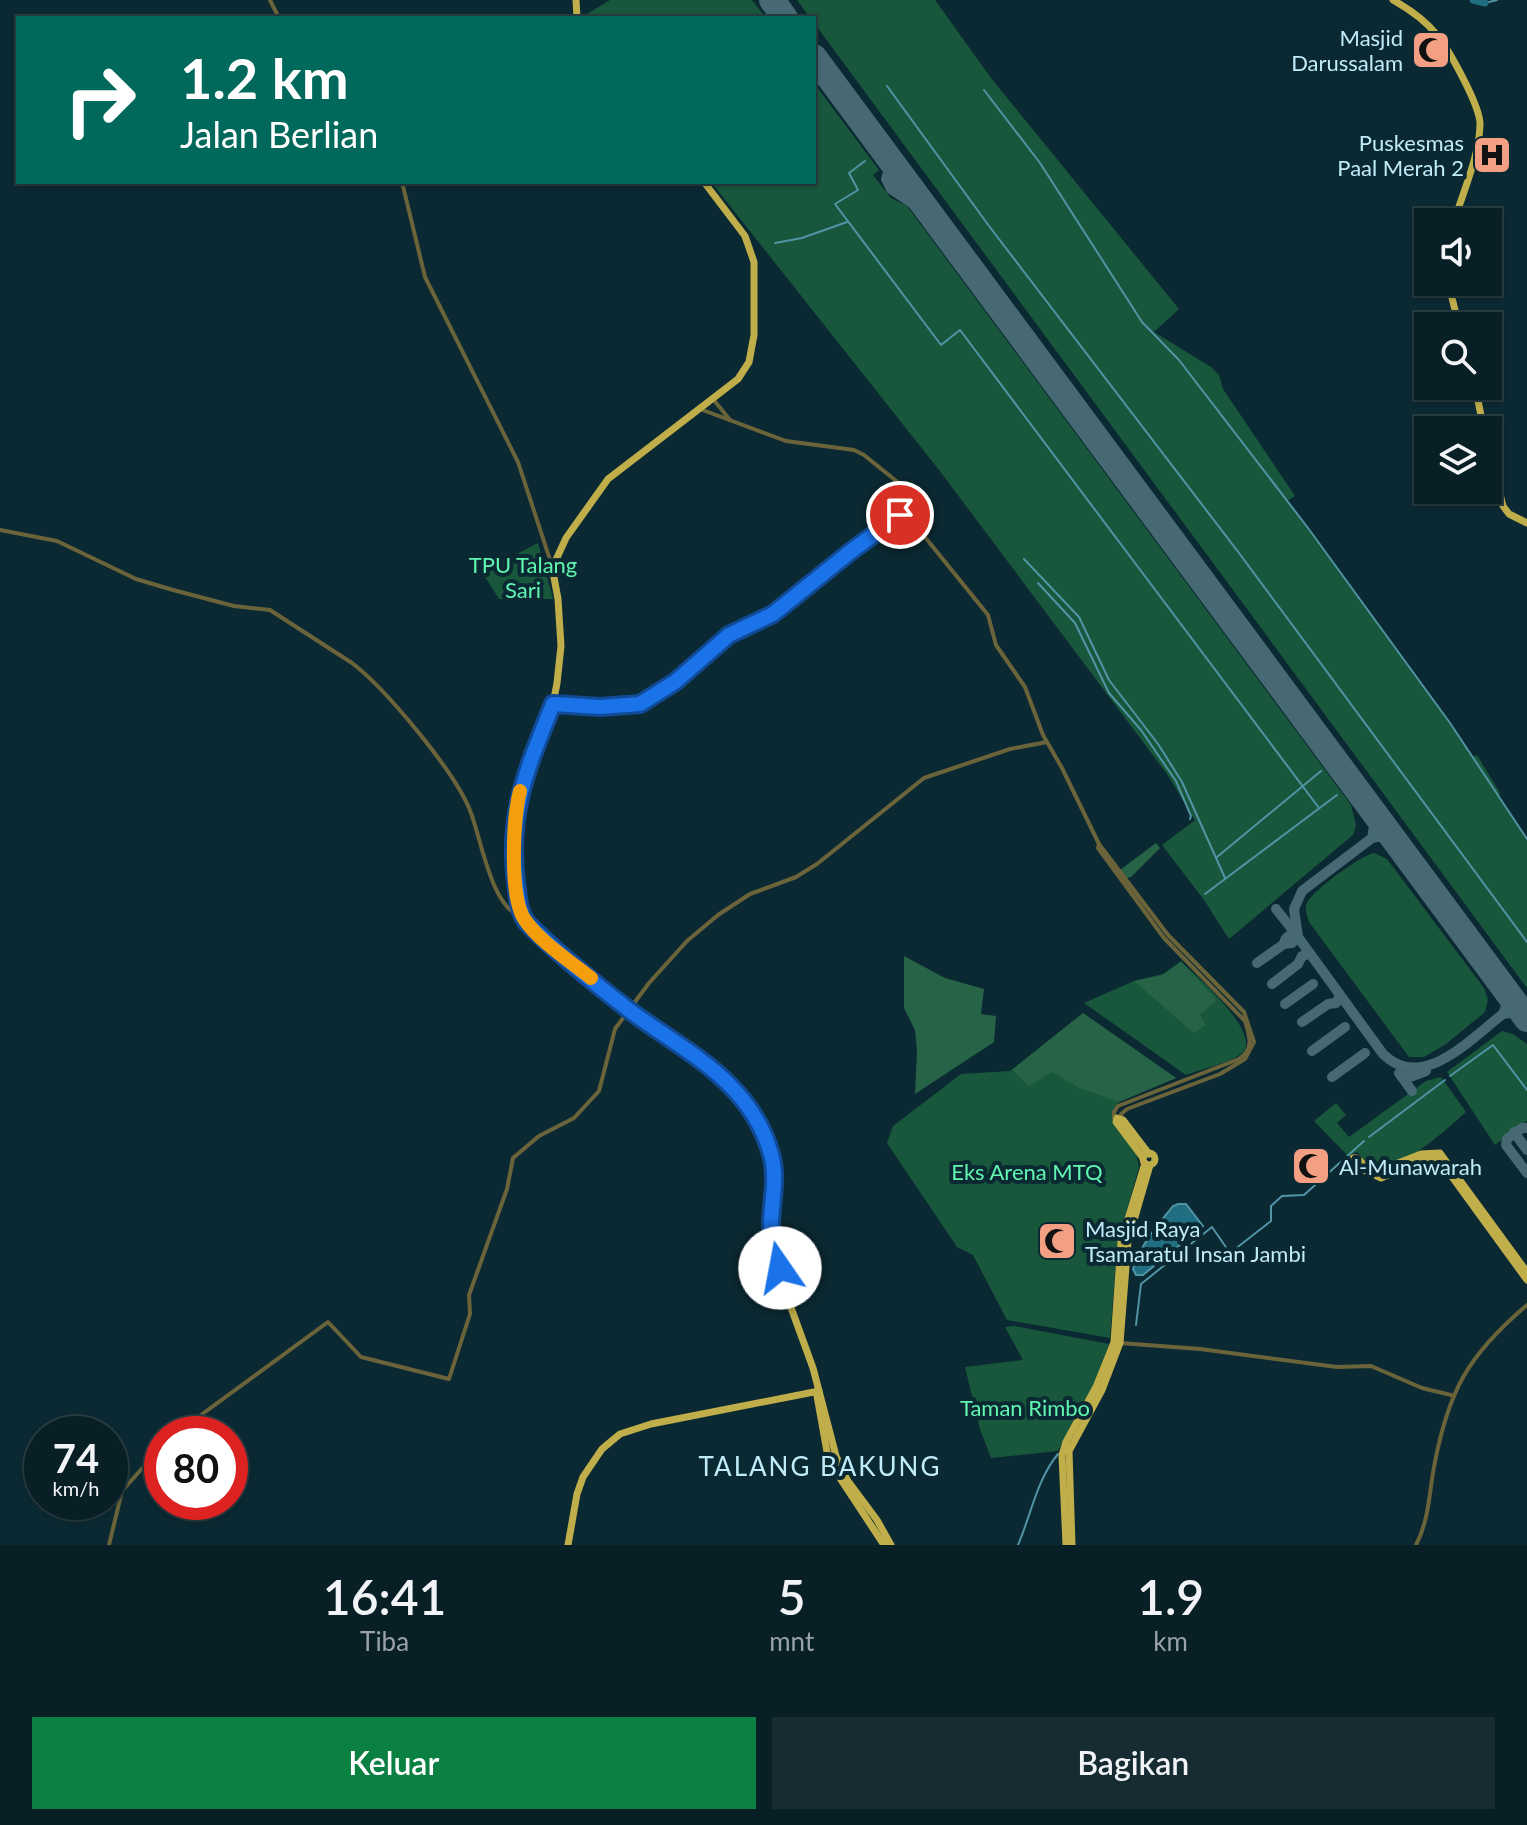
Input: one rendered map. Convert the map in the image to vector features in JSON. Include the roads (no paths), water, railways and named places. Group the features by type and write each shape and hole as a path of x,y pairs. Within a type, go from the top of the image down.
{"highway":[{"path":"1393,0 1411,10 1438,36 1479,114 1478,141 1458,208"},
{"path":"706,184 745,236 755,270 754,335 749,362 738,379 608,479 566,538 553,572 561,651 553,704 517,804 515,875 522,917 533,929 629,1009 705,1062 745,1102 759,1125 771,1152 774,1168 771,1224 774,1246 785,1291 813,1368 827,1452 834,1469 884,1545"},
{"path":"1502,500 1505,511 1527,523"},
{"path":"1069,1545 1062,1455 1066,1442 1099,1389 1120,1343 1128,1241 1147,1160 1119,1121"},
{"path":"1527,1272 1444,1156 1428,1152 1397,1167 1381,1178 1362,1169 1353,1159 1356,1157 1375,1171 1397,1167 1431,1157 1439,1159 1527,1280"},
{"path":"1099,1389 1114,1342 1121,1242 1147,1160"},
{"path":"568,1545 583,1477 602,1449 620,1434 651,1424 817,1389"},
{"path":"817,1389 840,1466 891,1545"}],"street":[{"path":"402,184 425,277 518,462 553,572"},
{"path":"713,399 731,422"},
{"path":"700,409 786,441 849,448 864,455 905,488 916,526 988,615 996,645 1025,687 1047,742 1099,844 1098,848 1166,936 1245,1021 1251,1039 1247,1052 1219,1071 1118,1106 1114,1112 1119,1121"},
{"path":"553,704 600,707 640,704 675,682 722,639 773,614 874,533 911,510"},
{"path":"0,530 57,541 149,583 234,606 270,610 352,663 393,704 458,784 498,893 508,910 522,917"},
{"path":"200,1416 328,1322 361,1357 449,1379 470,1314 469,1295 507,1189 513,1158 539,1136 574,1118 599,1091 612,1036 629,1009 687,941 750,894 800,875 917,783 937,773 1010,749 1047,742"},
{"path":"1416,1545 1426,1525 1434,1467 1451,1395 1487,1341 1527,1305"},
{"path":"1120,1343 1200,1349 1337,1367 1371,1366 1422,1388 1451,1395"},
{"path":"109,1545 122,1491 144,1466"}],"water":[{"path":"1186,1204 1203,1226 1143,1275 1136,1275 1133,1269 1145,1244 1173,1206"}],"waterway":[{"path":"1473,0 1485,3"},
{"path":"1485,3 1497,0"},
{"path":"887,86 1527,942"},
{"path":"984,90 1040,163 1142,322 1179,360 1308,528 1450,723 1527,839"},
{"path":"865,161 849,173 858,190 835,204 941,345 960,330 1319,808"},
{"path":"775,243 802,238 847,222"},
{"path":"1024,559 1079,617 1109,680 1158,744 1182,782 1225,878"},
{"path":"1038,583 1075,623 1109,693 1141,730 1176,781 1190,819"},
{"path":"1217,857 1321,771"},
{"path":"1205,894 1337,795"},
{"path":"1450,1076 1493,1045 1527,1090"},
{"path":"1369,1137 1445,1080"},
{"path":"1136,1325 1141,1284 1212,1227 1230,1253 1271,1221 1271,1206 1282,1196 1304,1195 1364,1141"},
{"path":"1018,1545 1040,1486 1058,1454"}],"place":[{"name":"Masjid Darussalam","path":"1431,50"},
{"name":"Puskesmas Paal Merah 2","path":"1492,155"},
{"name":"Al-Munawarah","path":"1311,1166"},
{"name":"Masjid Raya Tsamaratul Insan Jambi","path":"1057,1241"}],"district":[{"name":"TALANG BAKUNG","path":"820,1466"}],"park label":[{"name":"TPU Talang Sari","path":"523,576"},
{"name":"Eks Arena MTQ","path":"1027,1171"},
{"name":"Taman Rimbo","path":"1025,1407"}]}
